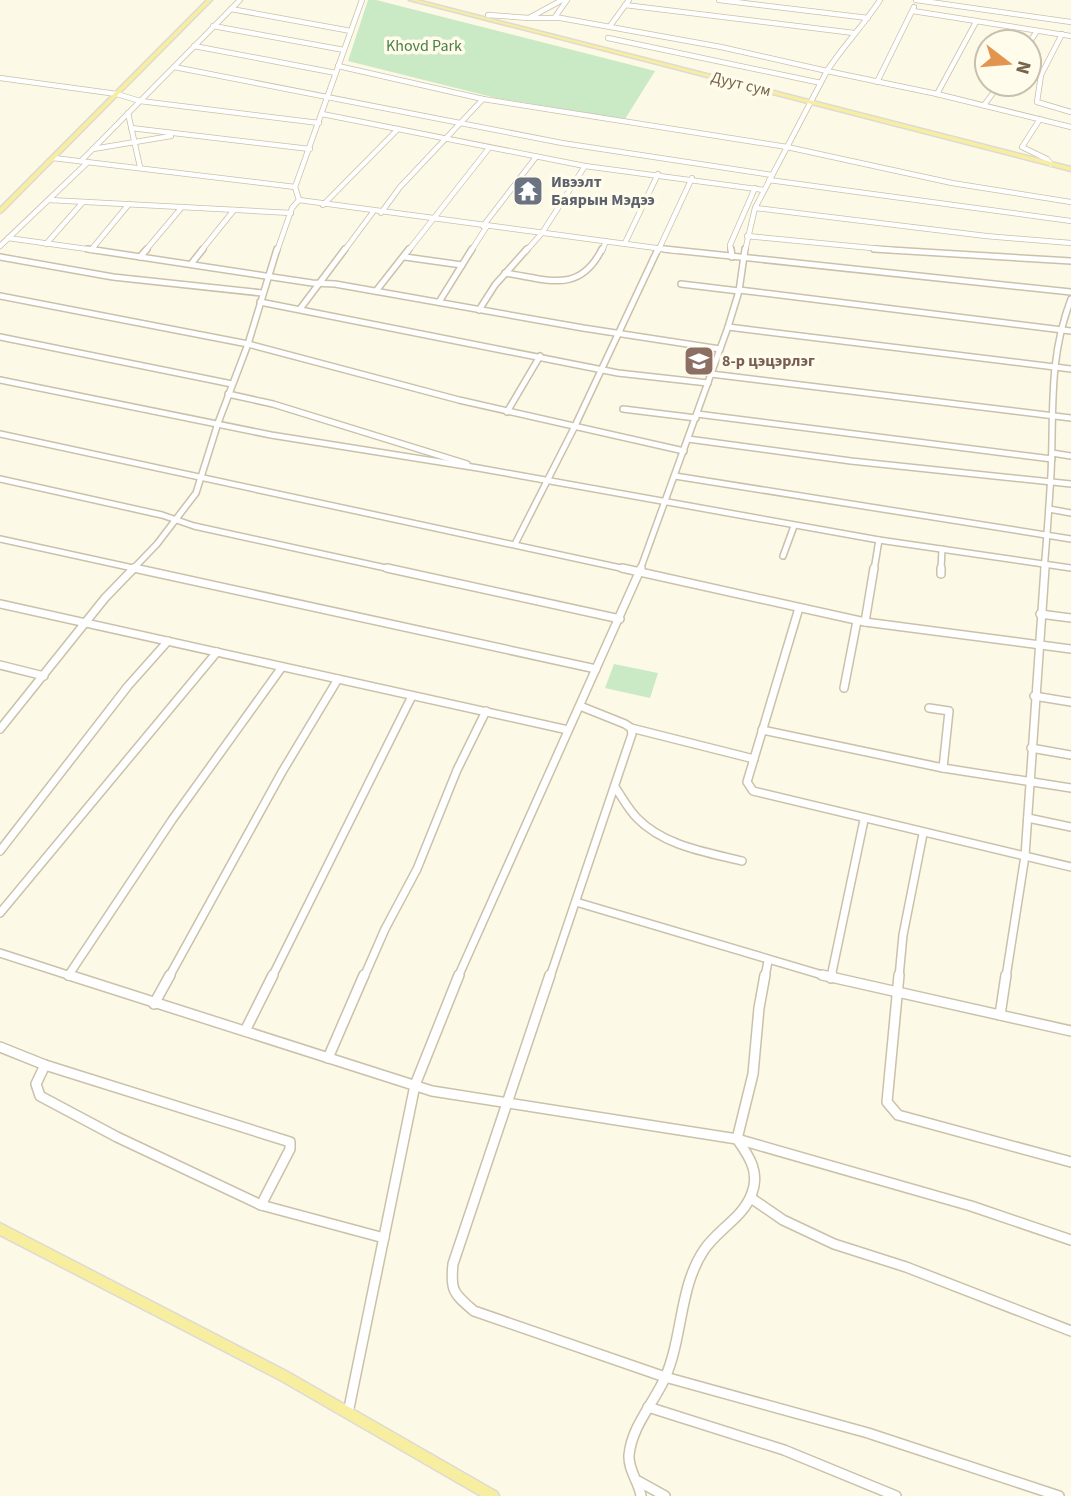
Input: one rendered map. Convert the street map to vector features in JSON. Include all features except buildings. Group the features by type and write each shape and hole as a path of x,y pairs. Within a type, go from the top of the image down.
{"main road":[{"path":"0,211 210,0"},
{"name":"Дуут сум","path":"411,0 486,17 1071,169"},
{"path":"0,1229 261,1364 493,1496"}],"street":[{"path":"81,161 240,0"},
{"path":"299,200 295,187 362,0"},
{"path":"529,18 565,0"},
{"path":"565,0 555,17 721,47 937,94 1071,127"},
{"path":"610,26 629,0"},
{"path":"719,0 869,18"},
{"path":"348,1413 415,1086 471,946 640,571 728,327 739,290 747,236 755,208 827,71 880,0"},
{"path":"877,82 917,0 1071,22"},
{"path":"625,5 853,33"},
{"path":"231,9 351,31"},
{"path":"486,17 495,10"},
{"path":"913,10 1017,28"},
{"path":"486,17 563,18"},
{"path":"937,94 976,22"},
{"path":"213,26 344,50"},
{"path":"1043,32 1071,36"},
{"path":"1062,34 1041,75 1036,97 1040,104 1071,112"},
{"path":"608,38 821,83"},
{"path":"194,46 337,69 483,99 787,147 952,183 1071,202"},
{"path":"174,67 629,155 1071,221"},
{"path":"0,78 117,94 140,101 319,123"},
{"path":"984,106 990,98"},
{"path":"380,213 483,99"},
{"path":"128,113 141,167"},
{"path":"322,114 585,166 692,178 764,190"},
{"path":"1040,119 1022,147 1047,159 1051,164"},
{"path":"131,128 310,149"},
{"path":"323,205 398,129"},
{"path":"92,149 179,135"},
{"path":"376,290 405,257 431,219 489,148"},
{"path":"439,302 485,226 536,157"},
{"path":"53,158 295,187"},
{"path":"0,246 88,162"},
{"path":"480,310 505,273 542,233 585,166"},
{"path":"625,243 658,174"},
{"path":"515,544 574,428 692,178"},
{"path":"732,257 730,245 755,188"},
{"path":"299,200 380,213 732,257 1071,292"},
{"path":"0,729 197,493 218,423 248,345 268,275 291,212 299,200"},
{"path":"49,201 291,212"},
{"path":"46,244 83,202"},
{"path":"91,250 129,204"},
{"path":"140,257 182,207"},
{"path":"755,208 986,236 1071,243"},
{"path":"191,264 234,210"},
{"path":"300,309 373,212"},
{"path":"747,236 872,249 1071,261"},
{"path":"8,238 376,290 480,310 720,348"},
{"path":"505,273 567,282 577,279 590,269 606,241"},
{"path":"0,257 113,277 262,293"},
{"path":"405,257 462,265"},
{"path":"681,284 1071,331"},
{"path":"0,296 248,345 507,412 684,451"},
{"path":"1000,1016 1025,856 1051,481 1053,367 1059,330 1071,299"},
{"path":"260,302 601,369 708,383"},
{"path":"728,327 1071,369"},
{"path":"0,337 232,384"},
{"path":"507,412 540,356"},
{"path":"711,374 1071,418"},
{"path":"0,380 434,463 478,468 794,526 1071,568"},
{"path":"228,394 273,404 478,468"},
{"path":"623,409 1071,456"},
{"path":"0,434 640,571 861,622 1071,649"},
{"path":"688,439 851,461 1071,484"},
{"path":"675,476 1071,539"},
{"path":"0,480 620,619"},
{"path":"1049,509 1071,513"},
{"path":"783,556 794,526"},
{"path":"0,539 596,669"},
{"path":"844,688 879,540"},
{"path":"941,574 942,549"},
{"path":"0,604 568,730"},
{"path":"799,608 747,782 753,791 864,820 1071,867"},
{"path":"1041,614 1071,618"},
{"path":"0,851 120,697 168,641"},
{"path":"0,913 217,652"},
{"path":"0,665 44,676"},
{"path":"68,976 172,820 282,667"},
{"path":"154,1004 282,772 338,680"},
{"path":"245,1031 412,696"},
{"path":"1034,696 1071,702"},
{"path":"580,706 625,723 631,728 754,759"},
{"path":"929,708 949,711 943,768"},
{"path":"328,1058 385,929 417,869 457,769 486,711"},
{"path":"631,728 632,734 615,787 453,1264 451,1282 455,1295 474,1311 665,1377 868,1433 1059,1496"},
{"path":"762,730 943,768 1071,788"},
{"path":"1031,748 1071,755"},
{"path":"615,787 636,817 652,831 670,841 742,861"},
{"path":"1028,818 1071,827"},
{"path":"831,978 864,820"},
{"path":"923,834 903,936 887,1102 898,1115 1071,1162"},
{"path":"576,902 831,978 1071,1031"},
{"path":"0,953 415,1086 482,1102 507,1101 737,1139 971,1206 1071,1240"},
{"path":"640,1496 629,1456 648,1406 665,1377 693,1277 704,1250 751,1198 756,1180 752,1161 737,1139 753,1074 759,1008 768,961"},
{"path":"0,1047 45,1065 290,1142 290,1149 261,1205"},
{"path":"45,1065 35,1080 34,1089 40,1096 117,1137 261,1205 384,1238"},
{"path":"751,1198 783,1220 835,1244 906,1267 1071,1331"},
{"path":"648,1406 784,1450 896,1496"},
{"path":"638,1481 665,1496"}],"green space":[{"name":"Khovd Park","path":"368,0 655,71 625,119 496,98 348,61"},
{"path":"614,664 658,673 650,698 605,688"}],"place":[{"name":"Ивээлт Баярын Мэдээ","path":"528,191"},
{"name":"8-р цэцэрлэг","path":"699,361"}]}
